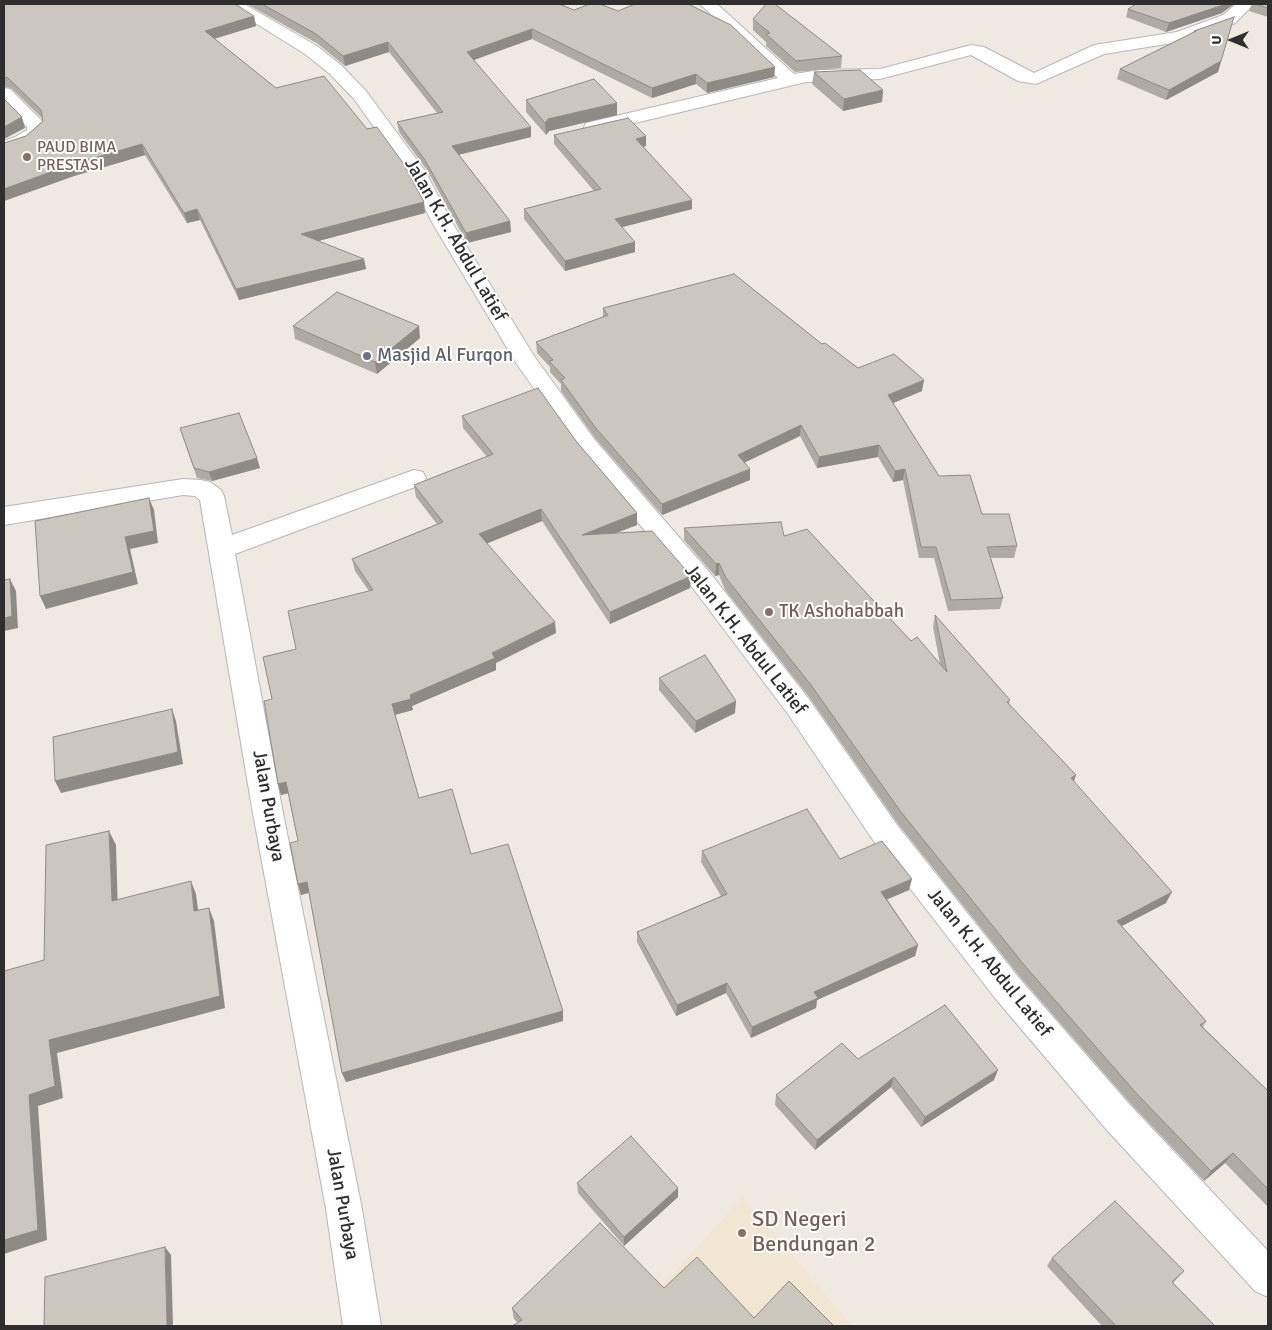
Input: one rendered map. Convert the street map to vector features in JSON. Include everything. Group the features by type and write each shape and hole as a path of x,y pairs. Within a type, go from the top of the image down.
{"street":[{"name":"Jalan K.H. Abdul Latief","path":"232,4 311,50 336,70 360,95 415,171 443,224 524,358 586,445 707,588 798,706 886,834 1007,988 1118,1117 1268,1278"},
{"path":"708,4 791,81"},
{"path":"576,132 653,112 791,81 820,75 884,73 971,50 978,51 1024,77 1036,79 1107,47 1179,37 1202,30 1229,19 1246,4"},
{"path":"4,93 36,126 36,132 22,141 4,147"},
{"path":"221,549 414,478"},
{"name":"Jalan Purbaya","path":"4,516 184,486 200,488 212,496 267,808 344,1209 362,1326"}],"shaded area":[{"name":"SD Negeri Bendungan 2","path":"743,1197 852,1326 624,1326"}],"building":[{"path":"4,4 235,4 254,16 205,31 276,88 324,76 367,129 377,127 403,163 424,202 301,234 364,259 236,289 197,209 184,213 142,144 70,165 4,189 4,143 26,136 43,121 41,110 8,78 4,77"},
{"path":"262,4 559,4 574,10 590,4 600,4 618,11 635,4 688,4 731,25 775,67 707,83 696,74 652,88 532,29 467,52 531,127 452,146 510,221 466,233 425,160 397,122 443,112 388,42 343,56 316,34"},
{"path":"766,4 775,4 842,56 796,61 766,34 770,33 753,19"},
{"path":"1136,4 1226,4 1169,23 1128,9"},
{"path":"1256,4 1268,4 1268,8"},
{"path":"1234,17 1221,61 1169,90 1120,69 1196,31 1194,31"},
{"path":"860,70 883,90 844,99 814,72"},
{"path":"594,79 617,103 548,119 545,123 526,100"},
{"path":"4,99 22,117 4,127"},
{"path":"628,118 646,136 636,139 692,200 615,219 635,242 565,261 524,209 601,189 554,135"},
{"path":"734,274 822,344 825,343 858,368 894,354 924,380 888,395 939,476 970,475 982,514 1009,514 1017,546 987,547 1003,598 951,600 936,547 921,547 905,469 895,471 879,445 819,457 801,425 738,455 750,469 662,504 595,427 561,380 565,378 549,361 553,360 536,342 608,315 603,308"},
{"name":"Masjid Al Furqon","path":"337,292 419,326 375,362 293,326"},
{"path":"538,388 576,441 637,513 582,535 652,531 691,576 610,612 541,509 479,534 555,622 492,653 495,658 410,695 411,699 392,704 419,798 452,789 471,854 508,844 563,1011 342,1073 307,882 298,884 290,843 298,841 286,782 278,784 264,701 272,699 263,657 296,649 288,611 373,590 352,559 443,522 414,485 493,454 462,416"},
{"path":"239,413 257,458 209,472 194,468 180,428"},
{"path":"149,498 154,531 125,537 133,572 40,596 35,521"},
{"path":"781,522 784,536 807,529 911,641 917,637 947,672 935,615 1010,700 1007,702 1076,775 1071,778 1172,892 1117,921 1206,1021 1200,1025 1268,1091 1268,1189 1233,1153 1211,1171 1137,1094 1025,966 901,812 811,685 726,578 719,563 716,564 684,528"},
{"path":"10,579 12,616 4,618 4,580"},
{"path":"705,655 736,701 696,721 659,678"},
{"path":"172,709 178,752 55,781 53,737"},
{"path":"807,809 840,859 882,841 912,879 881,892 918,945 814,992 818,998 752,1027 727,983 677,1005 637,932 727,894 702,851"},
{"path":"109,831 112,901 191,881 194,911 209,908 220,996 49,1040 55,1086 29,1095 38,1230 4,1240 4,971 44,960 46,845"},
{"path":"945,1005 998,1070 925,1117 894,1077 817,1140 776,1095 842,1043 858,1059"},
{"path":"631,1136 678,1188 624,1237 577,1183"},
{"path":"1115,1201 1184,1271 1172,1282 1215,1326 1116,1326 1052,1258"},
{"path":"600,1223 664,1288 697,1257 754,1318 789,1281 834,1326 512,1326 522,1320 512,1308"},
{"path":"165,1247 167,1326 44,1326 45,1277"}],"place":[{"name":"PAUD BIMA PRESTASI","path":"27,157"},
{"name":"Masjid Al Furqon","path":"367,356"},
{"name":"TK Ashohabbah","path":"769,612"},
{"name":"SD Negeri Bendungan 2","path":"742,1233"}]}
